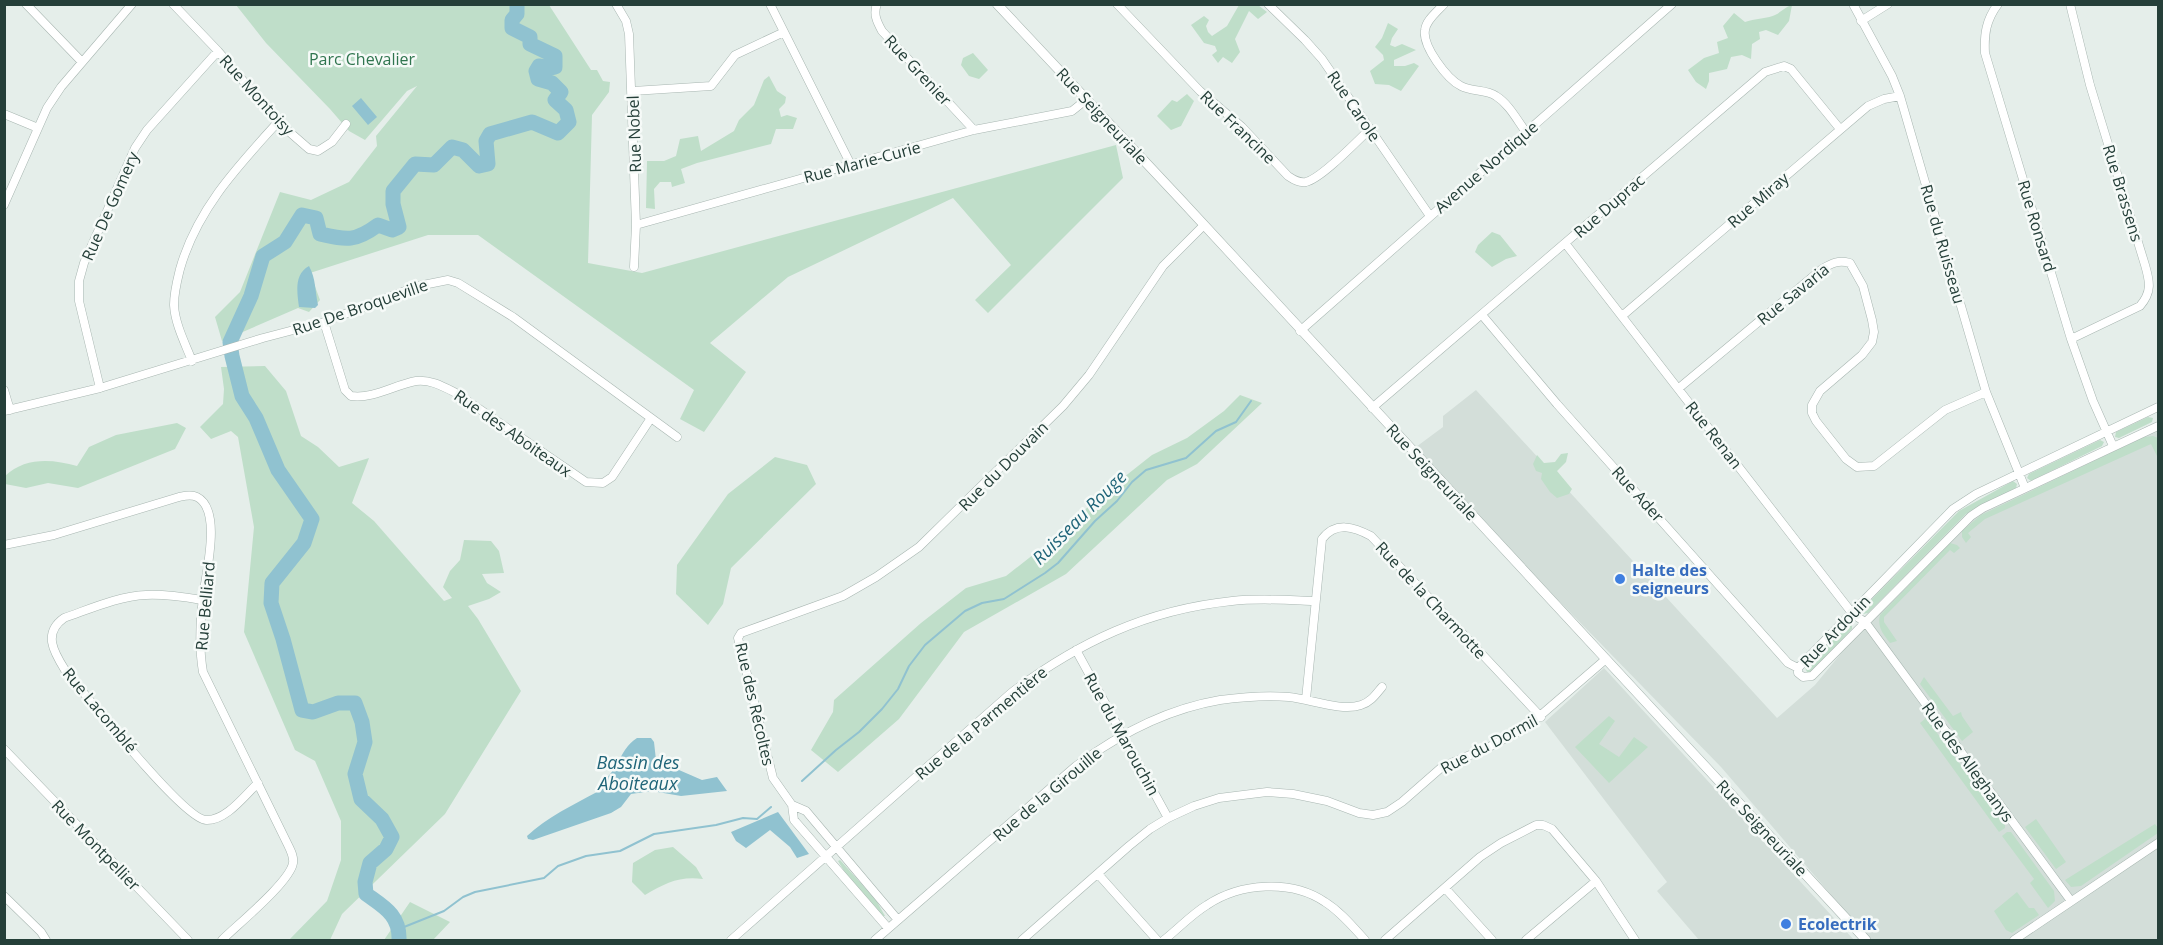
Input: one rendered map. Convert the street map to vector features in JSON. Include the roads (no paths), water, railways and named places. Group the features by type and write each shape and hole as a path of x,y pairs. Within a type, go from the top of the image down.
{"street":[{"path":"26,4 82,62"},
{"path":"4,205 46,108 132,4"},
{"name":"Rue Montoisy","path":"173,4 218,51 279,122 309,149 318,151 332,142 346,124"},
{"name":"Rue Nobel","path":"616,4 626,21 629,34 633,91 636,225 634,267"},
{"path":"770,4 851,165"},
{"name":"Rue Grenier","path":"877,4 874,10 876,21 882,31 974,130"},
{"name":"Rue Seigneuriale","path":"997,4 1866,940"},
{"name":"Rue Francine","path":"1118,4 1200,91 1242,127 1295,181 1304,183 1319,174 1370,129"},
{"name":"Rue Carole","path":"1268,4 1322,59 1430,216"},
{"path":"1444,4 1427,23 1424,32 1430,53 1462,87 1496,96 1526,132"},
{"name":"Avenue Nordique","path":"1300,331 1672,4"},
{"name":"Rue du Ruisseau","path":"1853,4 1892,76 1900,96 1986,392 2025,488"},
{"path":"1861,21 1888,4"},
{"name":"Rue Ronsard","path":"1998,4 1990,15 1984,34 1986,53 2071,339 2093,401 2113,446"},
{"name":"Rue Brassens","path":"2070,4 2090,85 2145,265 2149,289 2147,297 2140,306 2071,339"},
{"path":"633,91 711,86 735,55 784,32"},
{"name":"Rue De Gomery","path":"100,388 80,301 79,281 84,263 135,148 147,130 218,51"},
{"name":"Rue Duprac","path":"1372,408 1765,72 1784,66 1791,69 1840,129"},
{"name":"Rue Miray","path":"1622,316 1868,106 1884,99 1900,96"},
{"name":"Rue Marie-Curie","path":"636,225 974,130 1072,111 1087,99"},
{"path":"4,114 38,128"},
{"path":"192,361 174,306 175,289 184,256 203,213 228,177 279,122"},
{"name":"Rue du Douvain","path":"741,633 843,596 876,577 919,547 1063,406 1089,375 1163,266 1204,225"},
{"name":"Rue Renan","path":"1565,243 1852,613 1866,623"},
{"name":"Rue Savaria","path":"1679,388 1822,269 1831,263 1841,261 1850,263 1863,286 1874,332 1872,342 1862,355 1820,391 1815,398 1812,413 1846,459 1857,467 1874,466 1945,410 1986,392"},
{"name":"Rue De Broqueville","path":"7,411 100,388 324,322 418,286 442,281 459,283 513,317 677,437"},
{"name":"Rue Ader","path":"1482,315 1557,404 1788,663 1798,668"},
{"name":"Rue des Aboiteaux","path":"324,322 345,390 351,396 368,396 416,381 441,385 586,482 603,483 612,477 651,418"},
{"path":"4,390 7,411"},
{"name":"Rue Ardouin","path":"2157,410 2106,431 1976,494 1953,509 1798,668 1798,673 1803,677 1812,676 1971,516 1983,508 2158,426"},
{"name":"Rue Belliard","path":"4,545 54,535 178,497 198,497 206,511 211,523 212,536 202,600 200,659 203,672 288,845 293,863 288,876 222,940"},
{"name":"Rue de la Charmotte","path":"1306,699 1322,538 1327,532 1337,527 1348,526 1371,536 1541,717"},
{"name":"Rue Lacomblé","path":"202,600 177,596 144,595 124,598 64,618 56,624 52,631 52,644 65,670 149,770 188,811 205,820 214,819 224,814 258,783"},
{"name":"Rue de la Parmentière","path":"731,940 1011,693 1044,668 1123,626 1152,616 1233,601 1314,602"},
{"name":"Rue des Alleghanys","path":"1866,623 2071,901"},
{"name":"Rue des Récoltes","path":"741,633 738,638 773,778 792,805 794,820 888,928"},
{"name":"Rue du Marouchin","path":"1076,650 1168,818"},
{"name":"Rue du Dormil","path":"1022,940 1150,829 1168,818 1219,798 1267,792 1293,794 1327,801 1359,813 1373,815 1387,812 1442,767 1489,747 1527,727 1606,659"},
{"name":"Rue de la Girouille","path":"875,940 1076,766 1122,735 1170,714 1221,700 1269,697 1306,699 1352,707 1371,700 1382,687"},
{"name":"Rue Montpellier","path":"4,749 188,940"},
{"name":"Rue des Récoltes","path":"792,805 806,811 898,920"},
{"path":"1384,940 1494,848 1536,825 1552,829 1596,881 1635,940"},
{"path":"2014,940 2158,843"},
{"path":"1098,874 1157,940"},
{"path":"1526,940 1596,881"},
{"path":"1164,940 1205,905 1240,889 1258,887 1301,891 1324,901 1341,914 1365,940"},
{"path":"1445,888 1492,940"},
{"path":"4,896 41,932 45,940"}],"water":[{"path":"361,98 377,117 368,125 352,106"},
{"path":"309,266 318,305 315,308 299,307 297,290 299,279 304,269"},
{"name":"Bassin des Aboiteaux","path":"637,738 651,738 654,742 656,760 702,780 717,777 727,791 681,796 652,791 631,794 621,807 611,813 533,840 528,839 527,836 543,823 597,792 625,749"},
{"path":"778,812 809,854 797,858 790,847 770,830 746,848 736,841 731,832"}],"waterway":[{"path":"399,940 397,924 390,912 366,894 365,882 370,863 386,849 392,837 382,819 361,799 355,774 365,742 362,722 355,703 338,703 313,712 302,710 271,603 272,583 304,543 312,519 278,470 256,418 242,396 230,342 251,296 263,256 285,242 302,215 316,218 320,234 337,238 357,237 378,225 392,230 399,227 393,204 393,191 415,164 434,165 452,147 463,150 479,166 488,164 486,141 490,134 532,122 558,133 569,122 566,110 555,100 561,92 552,83 538,79 536,71 539,66 555,67 555,56 530,44 530,37 512,28 512,20 517,14 517,4"},
{"name":"Ruisseau Rouge","path":"802,781 882,709 898,689 909,666 925,645 965,611 982,603 1004,599 1045,573 1058,563 1095,521 1146,470 1186,458 1216,431 1236,422 1251,401"},
{"name":"Ruisseau Rouge","path":"399,929 444,911 463,897 475,892 544,878 558,866 586,856 620,851 654,834 716,825 743,818 757,819 771,807"}],"place":[{"name":"Halte des seigneurs","path":"1620,579"},
{"name":"Ecolectrik","path":"1786,924"}],"park label":[{"name":"Parc Chevalier","path":"362,59"}]}
